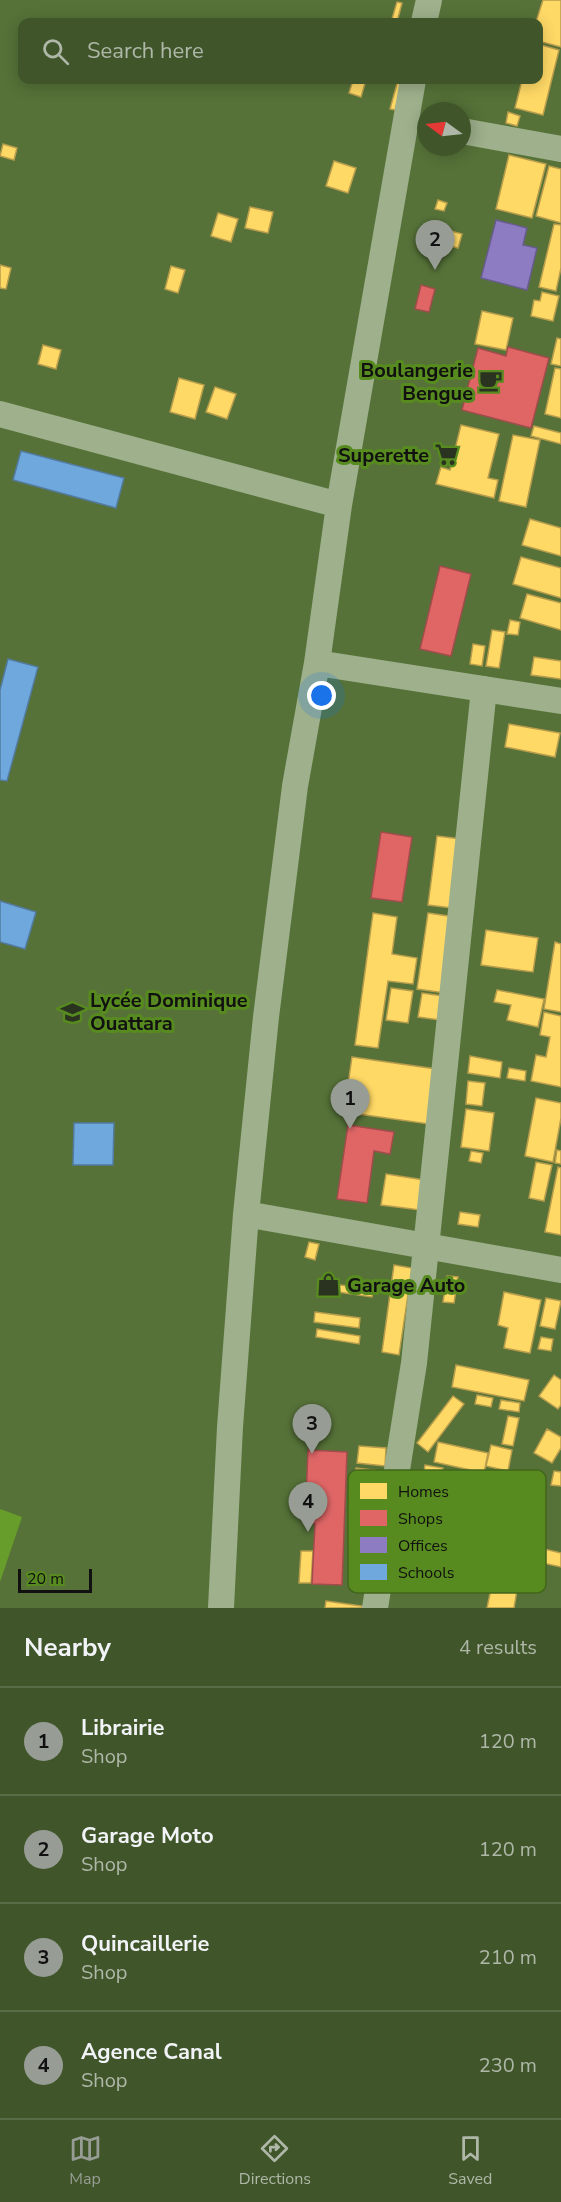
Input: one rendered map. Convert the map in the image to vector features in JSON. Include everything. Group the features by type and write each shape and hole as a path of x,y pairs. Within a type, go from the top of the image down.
{"street":[{"path":"425,18 429,0"},
{"path":"221,1608 230,1427 246,1214 293,797 317,663 339,505 416,123 413,84"},
{"path":"471,133 561,149"},
{"path":"0,414 339,505"},
{"path":"317,663 561,701"},
{"path":"397,1470 414,1363 484,689"},
{"path":"246,1214 561,1270"},
{"path":"375,1608 377,1593"}],"green space":[{"path":"0,1509 22,1517 0,1582"}],"building: Homes":[{"path":"543,0 561,0 561,47 543,42 543,18 537,18"},
{"path":"397,2 402,3 398,18 392,18"},
{"path":"543,45 559,50 543,115 515,108 521,84 543,84"},
{"path":"352,84 365,84 361,97 349,93"},
{"path":"397,84 402,84 395,110 390,109"},
{"path":"508,112 520,116 517,126 506,123"},
{"path":"3,144 17,148 14,160 0,156"},
{"path":"509,155 546,164 532,218 496,209"},
{"path":"334,161 356,168 348,193 326,186"},
{"path":"549,166 561,169 561,223 536,216"},
{"path":"438,200 447,203 444,211 435,209"},
{"path":"250,207 273,212 268,233 245,228"},
{"path":"218,213 238,219 231,242 211,236"},
{"path":"554,224 561,225 561,268 556,291 539,287"},
{"path":"440,228 462,234 458,248 436,242"},
{"path":"0,265 11,268 6,289 0,288"},
{"path":"171,266 185,270 178,293 165,289"},
{"path":"542,292 559,296 553,321 531,316 534,300 540,301"},
{"path":"482,311 513,318 506,350 475,344"},
{"path":"557,338 561,339 561,366 551,364"},
{"path":"43,345 61,350 56,369 38,364"},
{"path":"555,368 561,369 561,418 545,414"},
{"path":"179,378 204,385 195,419 170,412"},
{"path":"215,387 236,394 227,419 206,412"},
{"path":"461,425 499,434 488,478 498,480 494,498 436,484 441,467 450,470"},
{"path":"534,426 561,433 561,444 531,436"},
{"path":"513,435 540,440 526,507 499,501"},
{"path":"530,519 561,528 561,556 522,545"},
{"path":"521,557 561,568 561,598 513,584"},
{"path":"527,594 561,603 561,630 520,618"},
{"path":"510,620 520,622 518,635 507,634"},
{"path":"492,630 505,632 499,668 486,666"},
{"path":"473,644 485,646 482,666 470,664"},
{"path":"534,657 561,661 561,679 531,675"},
{"path":"509,724 560,733 555,757 505,747"},
{"path":"437,836 461,839 452,908 428,905"},
{"path":"373,913 397,917 392,954 417,958 413,984 388,981 378,1048 355,1045"},
{"path":"428,913 455,917 445,993 417,989"},
{"path":"486,930 538,938 533,972 481,965"},
{"path":"555,942 561,944 561,1012 544,1009"},
{"path":"391,988 413,991 408,1023 386,1020"},
{"path":"497,990 544,999 538,1027 507,1020 511,1005 494,1002"},
{"path":"422,993 443,996 440,1020 418,1017"},
{"path":"544,1012 561,1016 561,1087 531,1081 536,1055 546,1057 550,1037 540,1035"},
{"path":"470,1056 502,1062 500,1078 468,1073"},
{"path":"352,1057 436,1069 429,1124 344,1112"},
{"path":"509,1068 526,1071 525,1081 507,1078"},
{"path":"468,1081 485,1083 482,1106 466,1104"},
{"path":"536,1098 561,1103 561,1118 553,1162 525,1156"},
{"path":"466,1109 494,1113 489,1151 461,1147"},
{"path":"557,1150 561,1151 561,1164 555,1163"},
{"path":"471,1151 483,1153 481,1163 469,1161"},
{"path":"536,1162 552,1165 544,1201 529,1198"},
{"path":"558,1167 561,1168 561,1235 545,1232"},
{"path":"386,1174 424,1180 420,1210 381,1205"},
{"path":"460,1212 480,1215 478,1227 458,1224"},
{"path":"309,1242 319,1244 315,1260 305,1257"},
{"path":"394,1265 412,1268 399,1355 382,1352"},
{"path":"447,1276 458,1277 454,1303 443,1302"},
{"path":"332,1284 373,1289 372,1297 331,1291"},
{"path":"504,1292 541,1300 530,1353 504,1348 508,1328 498,1325"},
{"path":"546,1298 561,1301 555,1329 540,1326"},
{"path":"315,1312 360,1318 359,1328 314,1322"},
{"path":"317,1329 360,1336 359,1344 316,1337"},
{"path":"541,1337 553,1339 551,1351 538,1349"},
{"path":"456,1365 529,1380 524,1401 452,1387"},
{"path":"554,1375 561,1380 561,1405 558,1409 539,1396"},
{"path":"477,1395 493,1398 491,1407 475,1404"},
{"path":"453,1396 464,1404 428,1452 417,1443"},
{"path":"501,1400 520,1403 519,1412 499,1409"},
{"path":"508,1416 519,1418 513,1446 502,1444"},
{"path":"547,1429 561,1437 561,1448 552,1463 534,1453"},
{"path":"438,1442 488,1453 485,1470 470,1470 434,1462"},
{"path":"491,1445 512,1450 508,1470 486,1466"},
{"path":"359,1446 386,1448 385,1466 357,1463"},
{"path":"425,1465 443,1468 443,1470 424,1470"},
{"path":"554,1471 561,1472 561,1486 551,1485"},
{"path":"546,1549 561,1553 561,1567 546,1564"},
{"path":"301,1551 313,1551 311,1583 299,1583"},
{"path":"490,1593 516,1593 514,1608 487,1608"},
{"path":"326,1601 368,1607 368,1608 325,1608"}],"building: Shops":[{"path":"421,285 435,289 429,312 415,309"},
{"path":"508,347 549,358 531,428 462,410 478,348 506,356"},
{"path":"440,566 471,574 451,656 420,649"},
{"path":"381,832 412,837 402,902 371,898"},
{"path":"348,1125 394,1132 390,1154 374,1151 367,1203 337,1199"},
{"path":"308,1450 347,1452 342,1585 312,1584 315,1524 305,1523"}],"building: Offices":[{"path":"496,220 527,228 523,245 537,248 527,290 481,278"}],"building: Schools":[{"path":"21,451 124,478 116,508 13,480"},
{"path":"8,659 38,667 7,781 0,780 0,690"},
{"path":"0,901 36,912 25,949 0,942"},
{"path":"74,1123 114,1123 113,1165 73,1165"}],"place":[{"name":"Garage Moto","path":"435,270"},
{"name":"Boulangerie Bengue","path":"491,381"},
{"name":"Superette","path":"447,455"},
{"name":"Lycée Dominique Ouattara","path":"72,1012"},
{"name":"Librairie","path":"350,1129"},
{"name":"Garage Auto","path":"329,1285"},
{"name":"Quincaillerie","path":"312,1454"},
{"name":"Agence Canal","path":"308,1532"}]}
